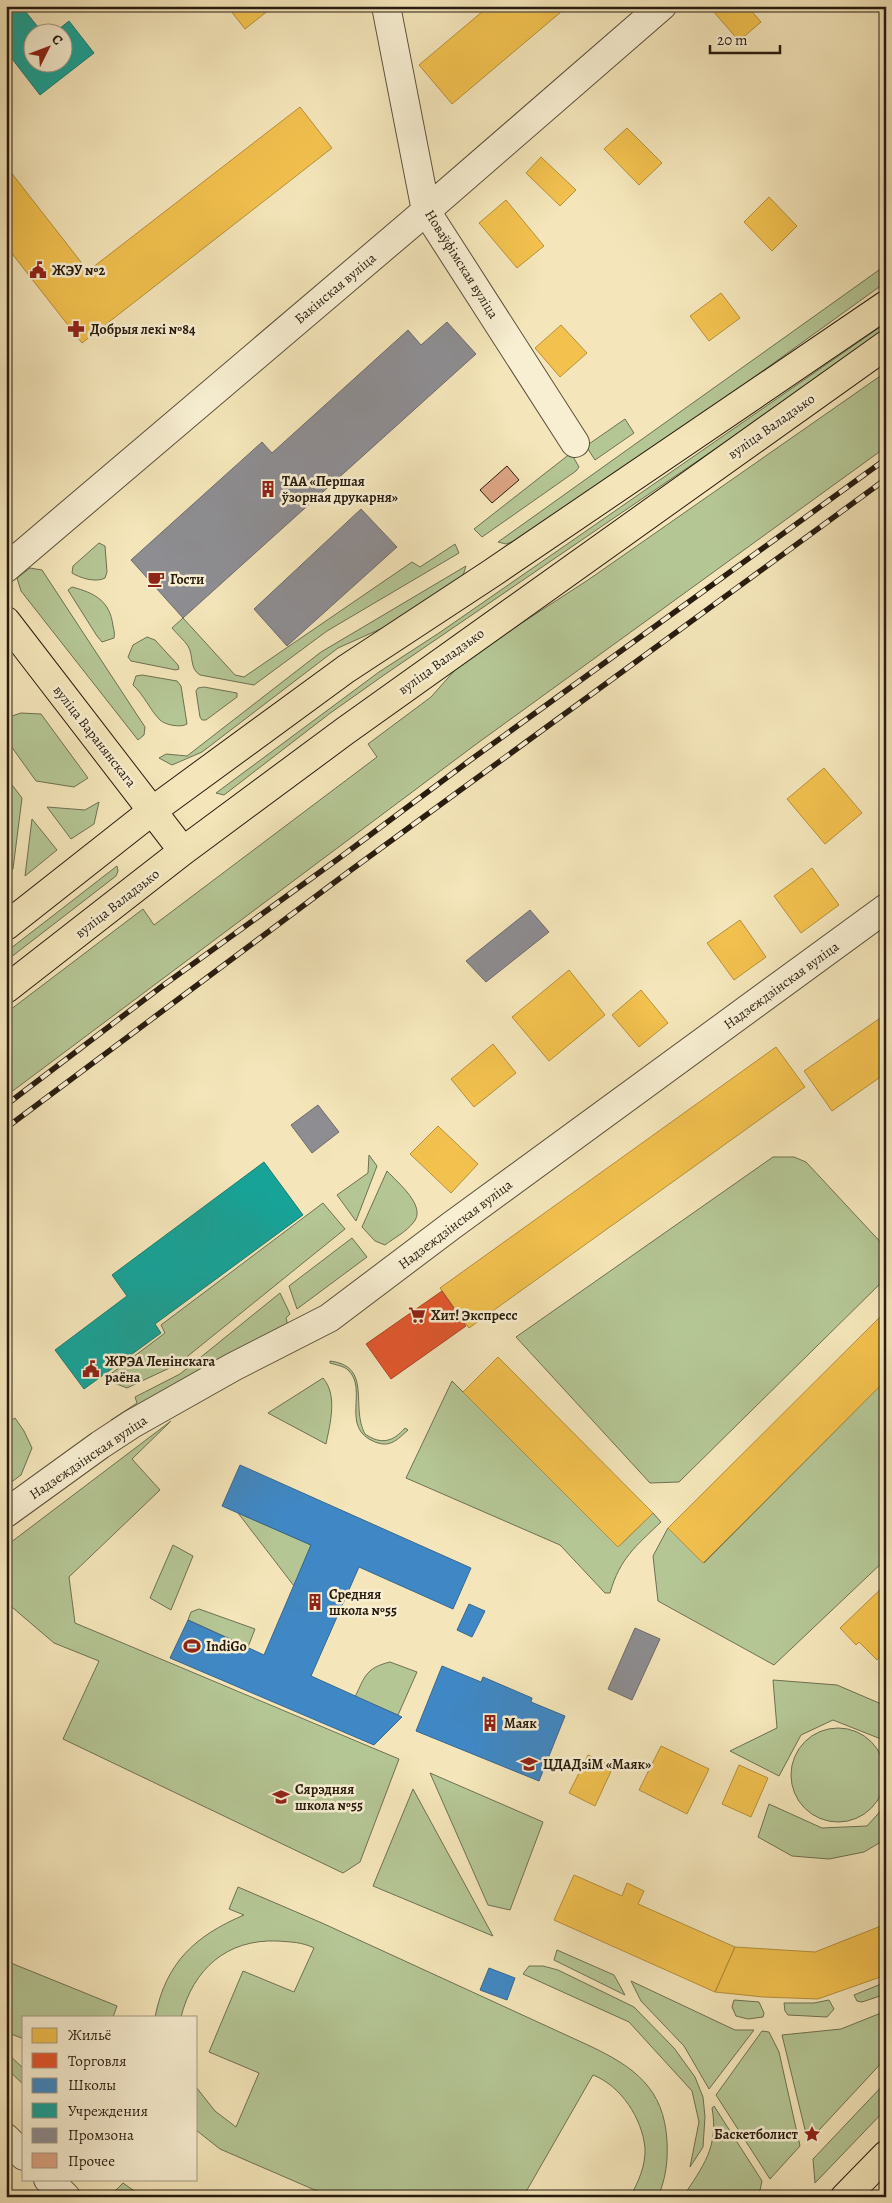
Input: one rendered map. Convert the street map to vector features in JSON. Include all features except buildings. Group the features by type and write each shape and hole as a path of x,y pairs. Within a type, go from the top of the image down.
{"main road":[{"path":"6,926 152,811 346,669 492,573 886,305"},
{"name":"вуліца Валадзько","path":"6,989 183,851 345,731 502,617 886,345"},
{"name":"вуліца Варанянскага","path":"6,621 183,851"},
{"path":"845,2197 886,2155"}],"street":[{"name":"Новаўфімская вуліца","path":"386,6 426,211 575,443"},
{"name":"Бакінская вуліца","path":"6,568 426,211 662,6"},
{"name":"Надзеждзінская вуліца","path":"6,1514 93,1450 132,1424 233,1367 329,1318 886,908"},
{"path":"6,2138 22,2154"},
{"path":"49,2180 66,2197"}],"green space":[{"path":"886,265 886,282 721,401 514,541 506,544 498,542"},
{"path":"886,323 886,329 794,395 384,675 329,714 224,795 216,793 379,672 439,633"},
{"path":"886,372 886,447 475,745 6,1096 6,1013 143,909 154,925 377,757 368,744 431,697 463,661 588,580"},
{"path":"625,419 634,433 595,460 586,446"},
{"path":"571,453 579,467 576,471 482,537 474,529"},
{"path":"99,543 105,546 107,572 105,578 97,580 88,579 72,573 73,566"},
{"path":"455,544 459,553 327,631 254,685 200,675 194,669 188,646 172,628 183,618 235,675 244,677 412,562 420,567"},
{"path":"466,566 461,582 387,626 338,648 202,752 172,765 159,758 166,754 187,756 321,652"},
{"path":"30,568 42,570 145,727 144,735 138,740 21,591 17,578"},
{"path":"72,587 94,595 105,604 111,617 114,638 102,642 97,636 68,590"},
{"path":"147,637 155,640 178,665 179,669 131,661 128,657 133,645"},
{"path":"142,675 177,681 181,686 187,724 181,726 173,725 160,720 133,685 136,676"},
{"path":"204,687 237,693 237,697 206,720 202,720 196,691 198,688"},
{"path":"21,713 41,714 88,778 74,787 36,781 6,739 6,718"},
{"path":"6,777 22,798 13,869 6,875"},
{"path":"99,802 94,824 71,839 47,807 85,810"},
{"path":"32,819 57,850 25,876"},
{"path":"117,866 116,876 6,961 6,952"},
{"path":"369,1155 377,1166 356,1221 337,1195 368,1173"},
{"path":"773,1157 794,1157 806,1162 886,1248 886,1278 679,1482 650,1483 516,1337"},
{"path":"387,1171 410,1196 417,1210 417,1217 407,1229 385,1245 375,1241 362,1227"},
{"path":"323,1203 345,1229 178,1364 127,1388 104,1379 165,1333 161,1325"},
{"path":"352,1238 367,1257 297,1309 289,1286"},
{"path":"280,1293 290,1314 286,1318 288,1326 126,1420 111,1420 137,1403 135,1397 180,1374"},
{"path":"330,1361 343,1364 352,1371 356,1379 359,1412 365,1434 382,1441 391,1439 405,1428 408,1430 397,1440 385,1444 380,1444 364,1436 356,1418 356,1387 354,1378 348,1370 330,1363"},
{"path":"323,1378 328,1385 332,1401 326,1444 268,1413"},
{"path":"886,1380 886,1559 774,1665 658,1601 653,1556 668,1528 704,1563"},
{"path":"452,1381 618,1547 653,1513 661,1522 624,1561 610,1593 605,1593 560,1545 406,1478"},
{"path":"15,1418 32,1448 21,1475 6,1486 6,1423"},
{"path":"171,1421 132,1459 160,1490 69,1577 75,1623 399,1759 360,1862 343,1873 63,1739 99,1661 54,1643 6,1602 6,1546"},
{"path":"238,1513 311,1545 294,1586"},
{"path":"173,1545 193,1556 171,1610 150,1598"},
{"path":"199,1609 255,1629 248,1647 188,1620 191,1612"},
{"path":"390,1662 417,1672 398,1715 355,1697 371,1670"},
{"path":"773,1680 837,1685 886,1706 886,1741 833,1720 801,1735 779,1776 730,1751 777,1728"},
{"path":"838,1728 856,1731 871,1742 882,1757 885,1775 882,1793 871,1808 856,1819 838,1822 820,1819 805,1808 794,1793 791,1775 794,1757 805,1742 820,1731"},
{"path":"430,1773 543,1822 510,1910 488,1905"},
{"path":"413,1789 493,1936 373,1886"},
{"path":"769,1804 822,1828 867,1826 886,1805 886,1839 864,1852 829,1859 792,1856 758,1837"},
{"path":"238,1887 322,1923 590,2046 620,2062 633,2071 653,2093 665,2123 667,2162 665,2176 658,2197 630,2197 639,2180 644,2161 645,2148 640,2125 621,2095 613,2087 593,2075 523,2197 331,2197 220,2149 198,2132 198,2090 215,2111 236,2127 259,2073 209,2052 243,1971 294,1992 314,1948 292,1942 277,1941 243,1945 215,1960 203,1971 194,1985 181,2016 155,2016 167,1981 185,1953 211,1932 244,1915 229,1909"},
{"path":"557,1950 614,1975 625,1995 554,1960"},
{"path":"6,1961 117,2006 113,2016 22,2016 22,2038 6,2032"},
{"path":"529,1966 543,1966 558,1970 634,2007 674,2048 695,2077 703,2097 705,2117 703,2147 690,2167 699,2122 692,2091 629,2022 523,1974"},
{"path":"631,1981 735,2030 754,2030 709,2089 684,2046 641,2001"},
{"path":"886,1982 886,1994 862,2002 857,2001 854,1995"},
{"path":"734,2000 759,2002 764,2013 763,2017 748,2019 736,2016 732,2007"},
{"path":"829,2000 834,2009 827,2017 788,2015 785,2011 784,2003 814,2003"},
{"path":"886,2011 886,2058 808,2142 782,2035 841,2029"},
{"path":"762,2031 769,2032 779,2052 800,2146 770,2179 716,2095"},
{"path":"6,2052 22,2067 22,2083 6,2068"},
{"path":"886,2082 886,2109 815,2183 813,2159"},
{"path":"714,2106 762,2181 760,2190 753,2197 683,2197 708,2156 713,2134 712,2108"},
{"path":"123,2183 143,2197 113,2197 114,2192"}],"railway":[{"path":"6,1105 161,987 886,459"},
{"path":"6,1128 351,870 886,479"}],"place":[{"name":"ЖЭУ №2","path":"38,270"},
{"name":"Добрыя лекі №84","path":"76,329"},
{"name":"ТАА «Першая ўзорная друкарня»","path":"268,489"},
{"name":"Гости","path":"156,579"},
{"name":"Хит! Экспресс","path":"417,1315"},
{"name":"ЖРЭА Ленінскага раёна","path":"91,1369"},
{"name":"Средняя школа №55","path":"315,1602"},
{"name":"IndiGo","path":"192,1646"},
{"name":"Маяк","path":"490,1723"},
{"name":"ЦДАДзіМ «Маяк»","path":"529,1764"},
{"name":"Сярэдняя школа №55","path":"281,1797"},
{"name":"Баскетболист","path":"812,2134"}]}
